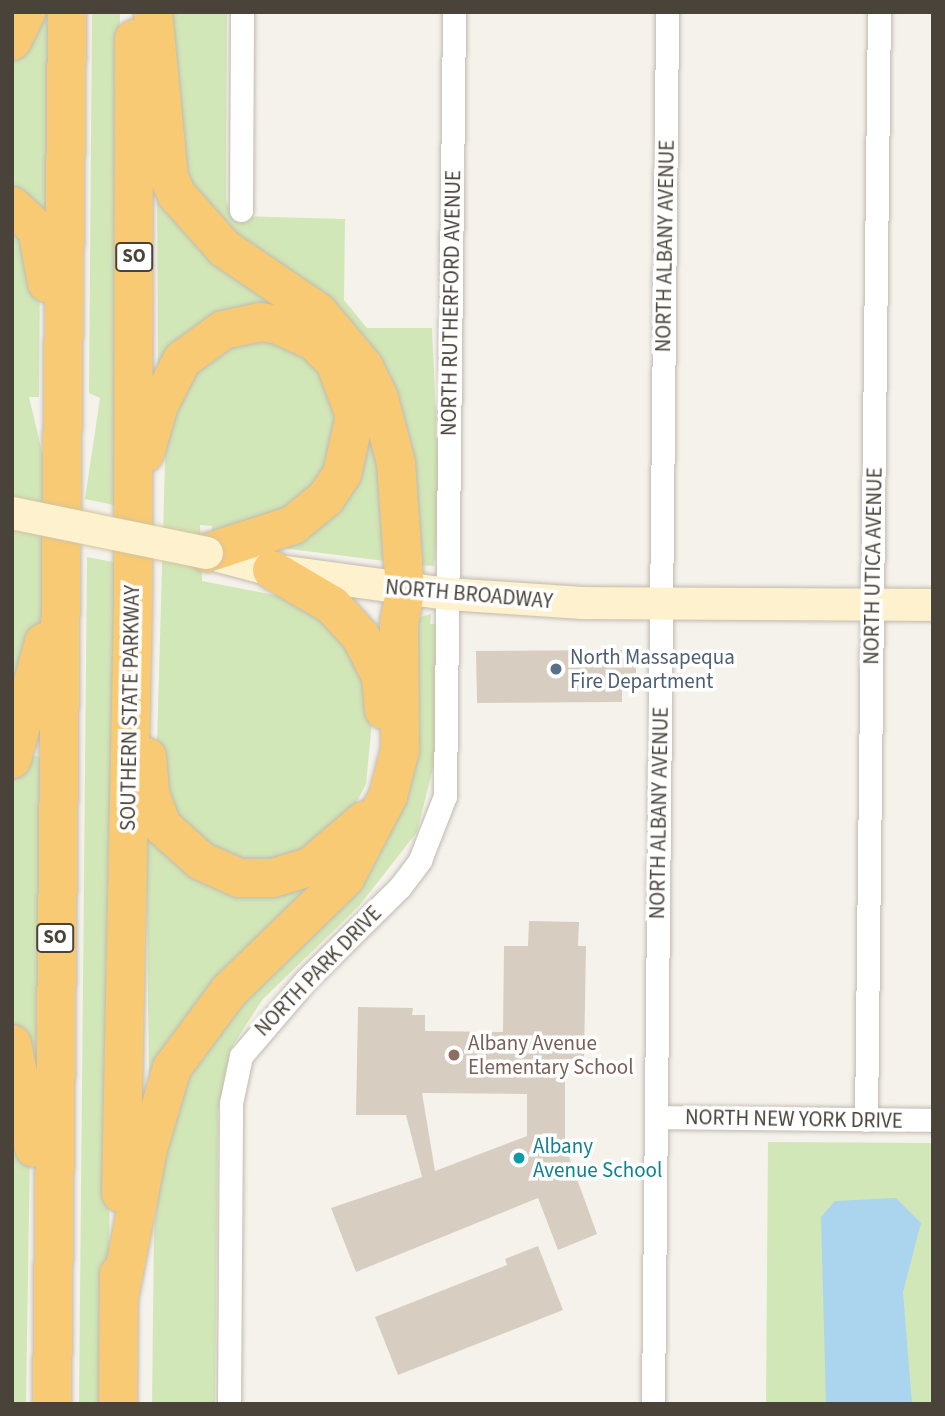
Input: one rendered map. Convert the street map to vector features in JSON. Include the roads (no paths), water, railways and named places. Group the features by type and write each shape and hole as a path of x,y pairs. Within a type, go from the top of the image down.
{"highway":[{"path":"12,41 26,12"},
{"name":"SO","path":"52,1404 58,589 67,12"},
{"name":"SOUTHERN STATE PARKWAY","path":"118,1404 133,605 134,12"},
{"path":"119,1298 148,1149 172,1068 229,991 345,878 388,796 400,750 399,623 405,591 396,463 379,398 364,367 318,312 224,248 177,195 169,178 153,12"},
{"path":"12,206 37,229 45,257 61,464"},
{"path":"134,502 159,405 182,360 223,330 260,322 314,341 335,362 355,416 342,474 327,498 293,526 207,553"},
{"path":"133,605 150,794 162,826 201,861 239,878 290,875 336,850 364,821 384,754 384,717 381,677 361,637 332,605 272,570"},
{"path":"12,758 58,589"},
{"path":"12,1044 28,1098 52,1286"}],"main road":[{"name":"NORTH BROADWAY","path":"12,513 207,553 272,570 405,591 661,604 933,605"}],"street":[{"path":"241,210 242,12"},
{"name":"NORTH RUTHERFORD AVENUE","path":"448,594 454,12"},
{"name":"NORTH ALBANY AVENUE","path":"653,1404 667,12"},
{"name":"NORTH UTICA AVENUE","path":"866,1119 878,12"},
{"name":"NORTH PARK DRIVE","path":"229,1404 234,1080 241,1056 260,1029 400,887 439,820 445,796 448,594"},
{"name":"NORTH NEW YORK DRIVE","path":"656,1118 933,1120"}],"water":[{"path":"896,1198 921,1223 903,1292 912,1404 826,1404 821,1217 835,1201"}],"place":[{"name":"North Massapequa Fire Department","path":"556,669"},
{"name":"Albany Avenue Elementary School","path":"454,1055"},
{"name":"Albany Avenue School","path":"519,1158"}]}
